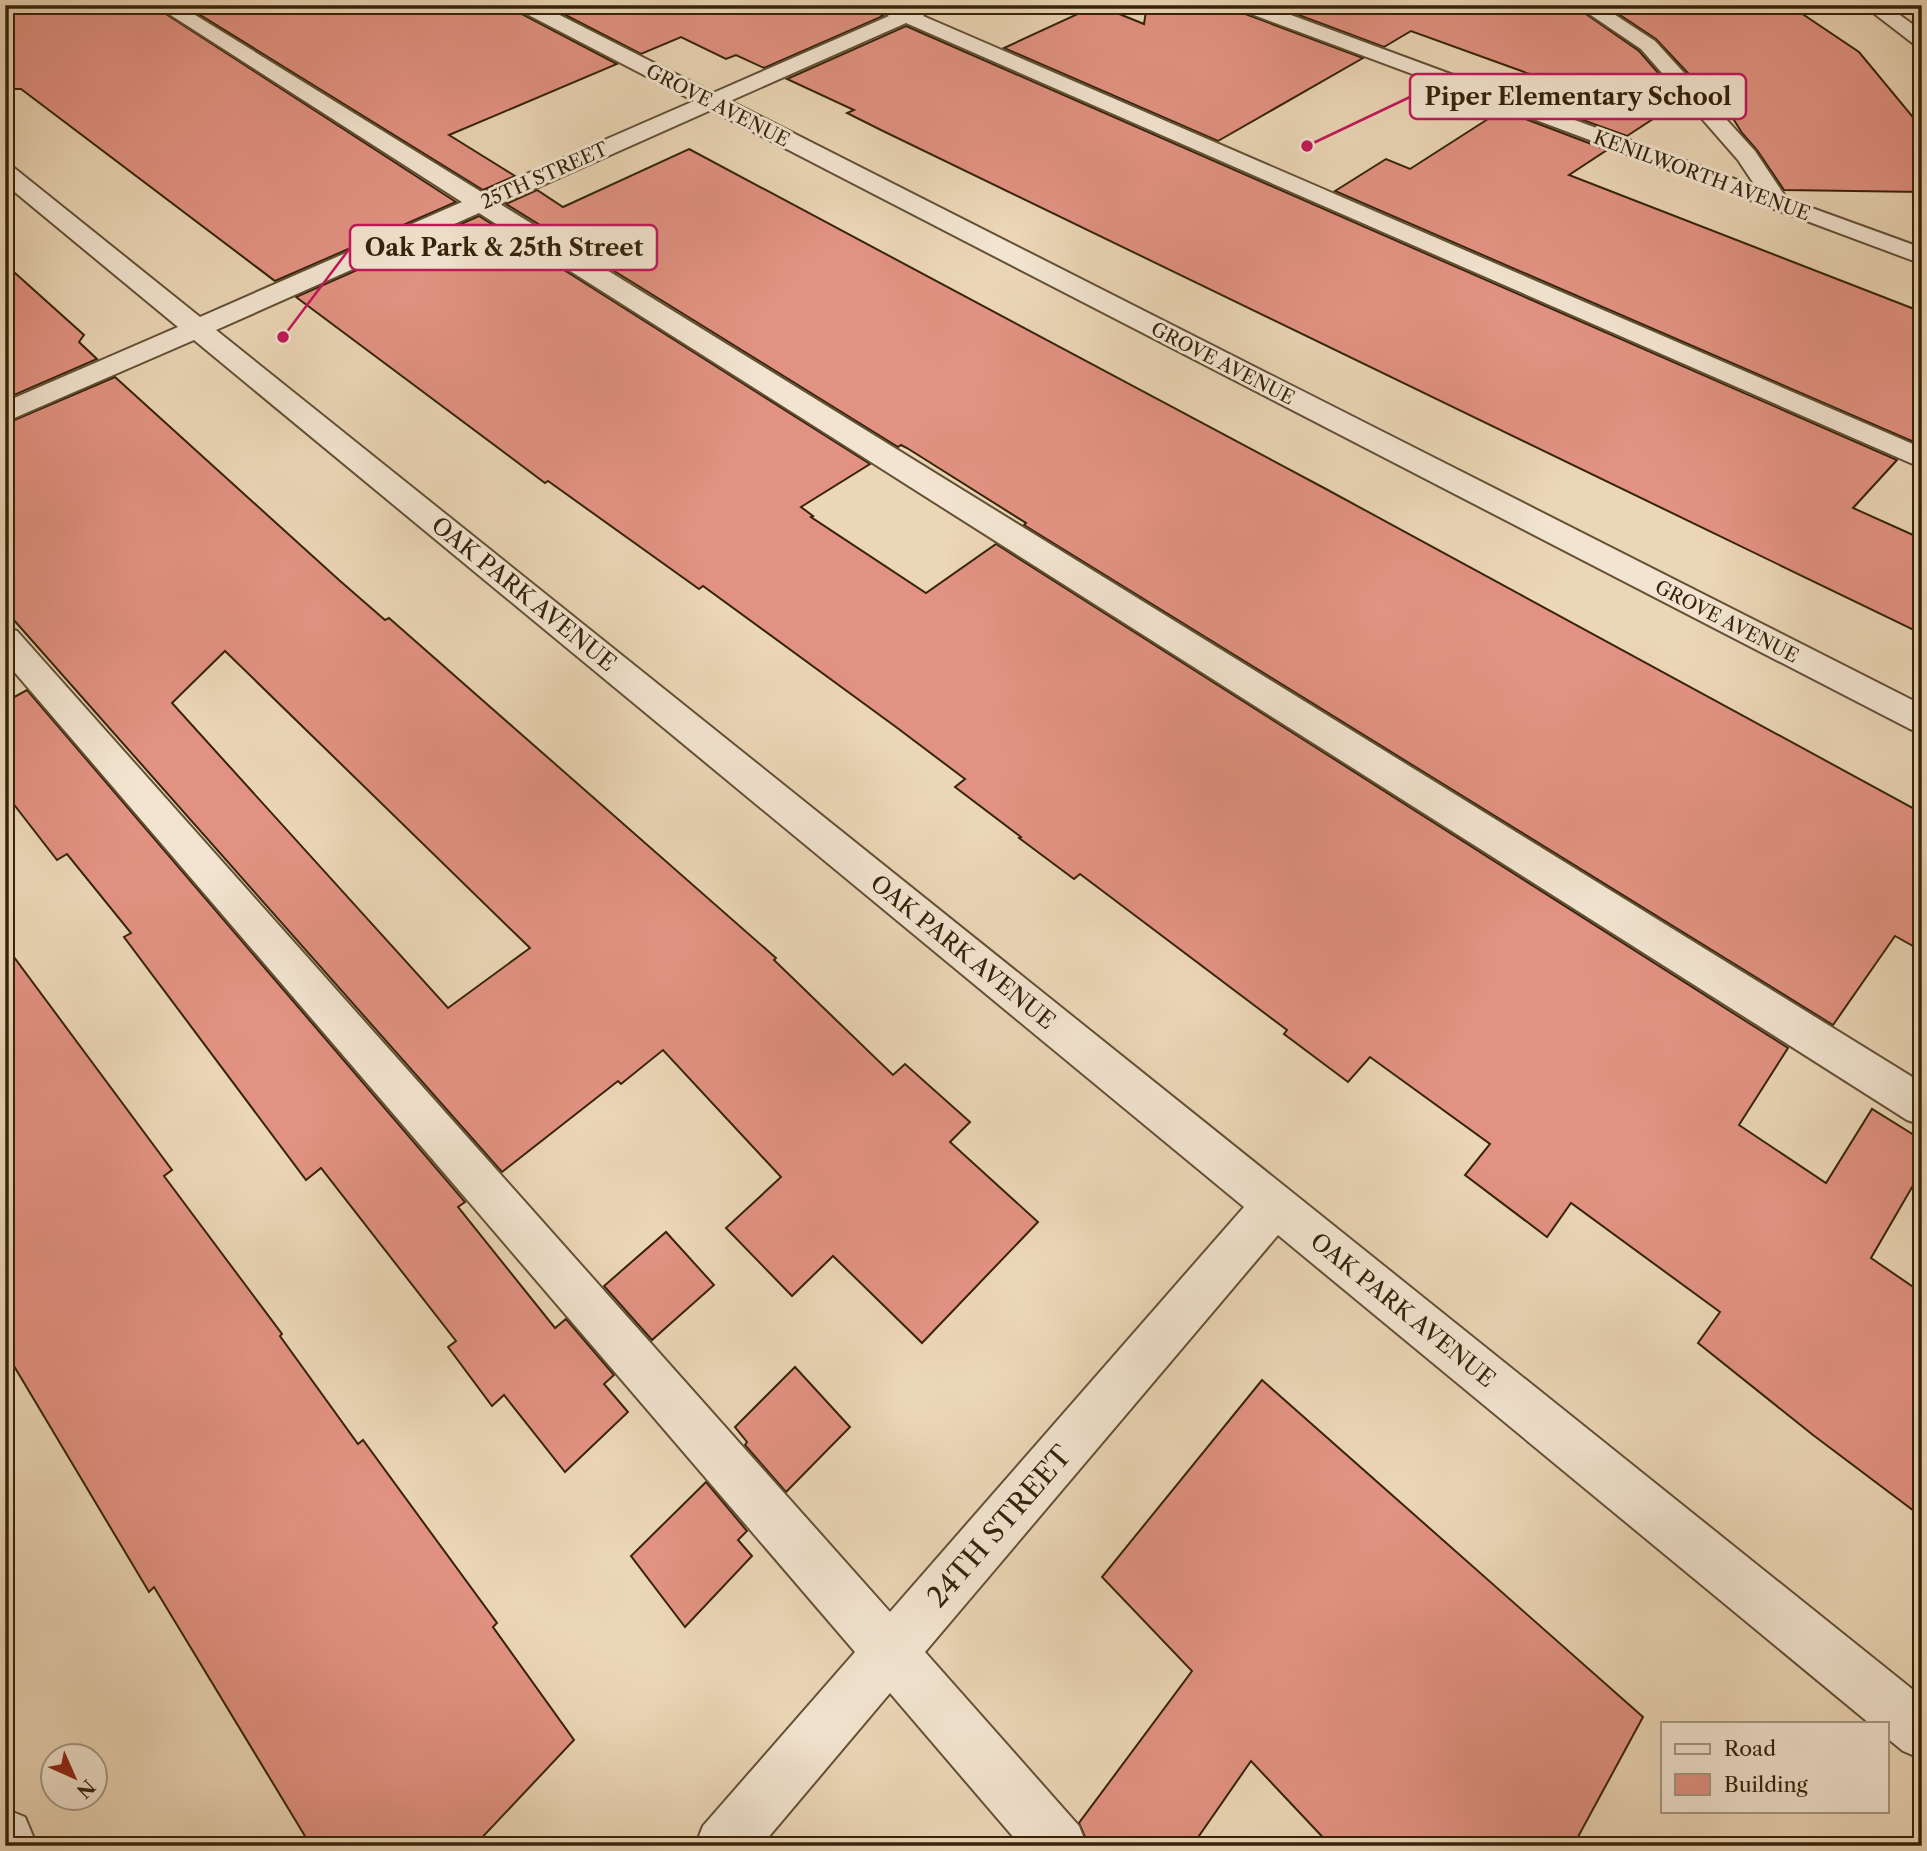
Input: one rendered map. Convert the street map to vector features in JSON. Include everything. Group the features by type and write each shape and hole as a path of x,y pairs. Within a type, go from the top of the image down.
{"street":[{"path":"165,5 1922,1106"},
{"name":"GROVE AVENUE","path":"523,5 1922,720"},
{"path":"881,5 1922,459"},
{"name":"25TH STREET","path":"5,413 929,5"},
{"name":"KENILWORTH AVENUE","path":"1245,5 1922,257"},
{"path":"1586,5 1648,45 1747,156 1778,203"},
{"path":"1873,5 1922,41"},
{"name":"OAK PARK AVENUE","path":"5,172 1922,1732"},
{"path":"5,639 1059,1846"},
{"name":"24TH STREET","path":"723,1846 1275,1205"},
{"path":"5,1837 9,1846"}],"building":[{"path":"5,5 152,5 456,202 275,281 21,89 5,89"},
{"path":"184,5 512,5 516,11 617,64 449,135 515,176 483,190"},
{"path":"546,5 864,5 883,16 764,68 736,55 726,59 681,37 641,54"},
{"path":"1097,5 1144,24 1147,5 1233,5 1237,11 1363,58 1218,141 1004,48"},
{"path":"1272,5 1573,5 1639,51 1682,100 1627,136 1522,98 1549,81 1411,31 1384,47"},
{"path":"1605,5 1789,5 1859,52 1922,128 1922,192 1784,190 1742,133 1710,81 1701,87 1656,39"},
{"path":"906,26 1897,460 1853,508 1922,539 1922,634 883,131 847,113 854,110 787,79"},
{"path":"1502,110 1607,150 1569,175 1922,312 1922,434 1914,442 1335,191 1386,159 1410,169"},
{"path":"689,149 1326,489 1922,813 1922,951 1895,936 1833,1025 1024,525 1026,523 907,448 901,445 898,447 506,204 537,190 563,207"},
{"path":"479,216 870,464 801,507 813,516 811,517 926,593 996,544 1788,1048 1739,1125 1826,1183 1872,1109 1922,1140 1922,1170 1871,1258 1922,1293 1922,1517 1813,1435 1698,1343 1720,1312 1571,1203 1547,1237 1465,1175 1490,1144 1370,1057 1348,1082 1284,1034 1287,1030 1080,874 1074,879 1019,838 1021,837 955,787 965,779 896,727 703,586 699,589 548,481 545,483 296,297"},
{"path":"5,264 84,335 79,342 97,359 5,399"},
{"path":"115,377 339,580 385,620 389,618 776,958 774,960 893,1075 905,1064 970,1122 950,1142 1038,1222 922,1343 833,1256 792,1296 726,1228 781,1177 663,1050 621,1084 618,1081 502,1172 5,610 5,424","holes":["225,651 530,948 448,1008 172,703"]},
{"path":"27,690 465,1202 458,1207 555,1328 566,1319 614,1375 604,1384 628,1412 565,1472 504,1395 492,1406 448,1347 456,1341 321,1168 306,1180 124,937 131,933 67,854 57,860 5,793 5,702"},
{"path":"5,945 172,1170 164,1176 282,1334 280,1336 358,1444 363,1440 497,1623 493,1627 574,1740 474,1846 311,1846 154,1587 149,1592 5,1351"},
{"path":"666,1232 714,1285 652,1340 604,1286"},
{"path":"795,1367 850,1427 786,1492 745,1445 747,1442 735,1427"},
{"path":"1262,1380 1643,1717 1573,1846 1331,1846 1251,1761 1192,1846 1089,1846 1079,1823 1192,1671 1102,1577"},
{"path":"706,1482 747,1531 738,1540 752,1556 685,1627 631,1556"}],"place":[{"name":"Piper Elementary School","path":"1307,146"},
{"name":"Oak Park & 25th Street","path":"283,337"}]}
